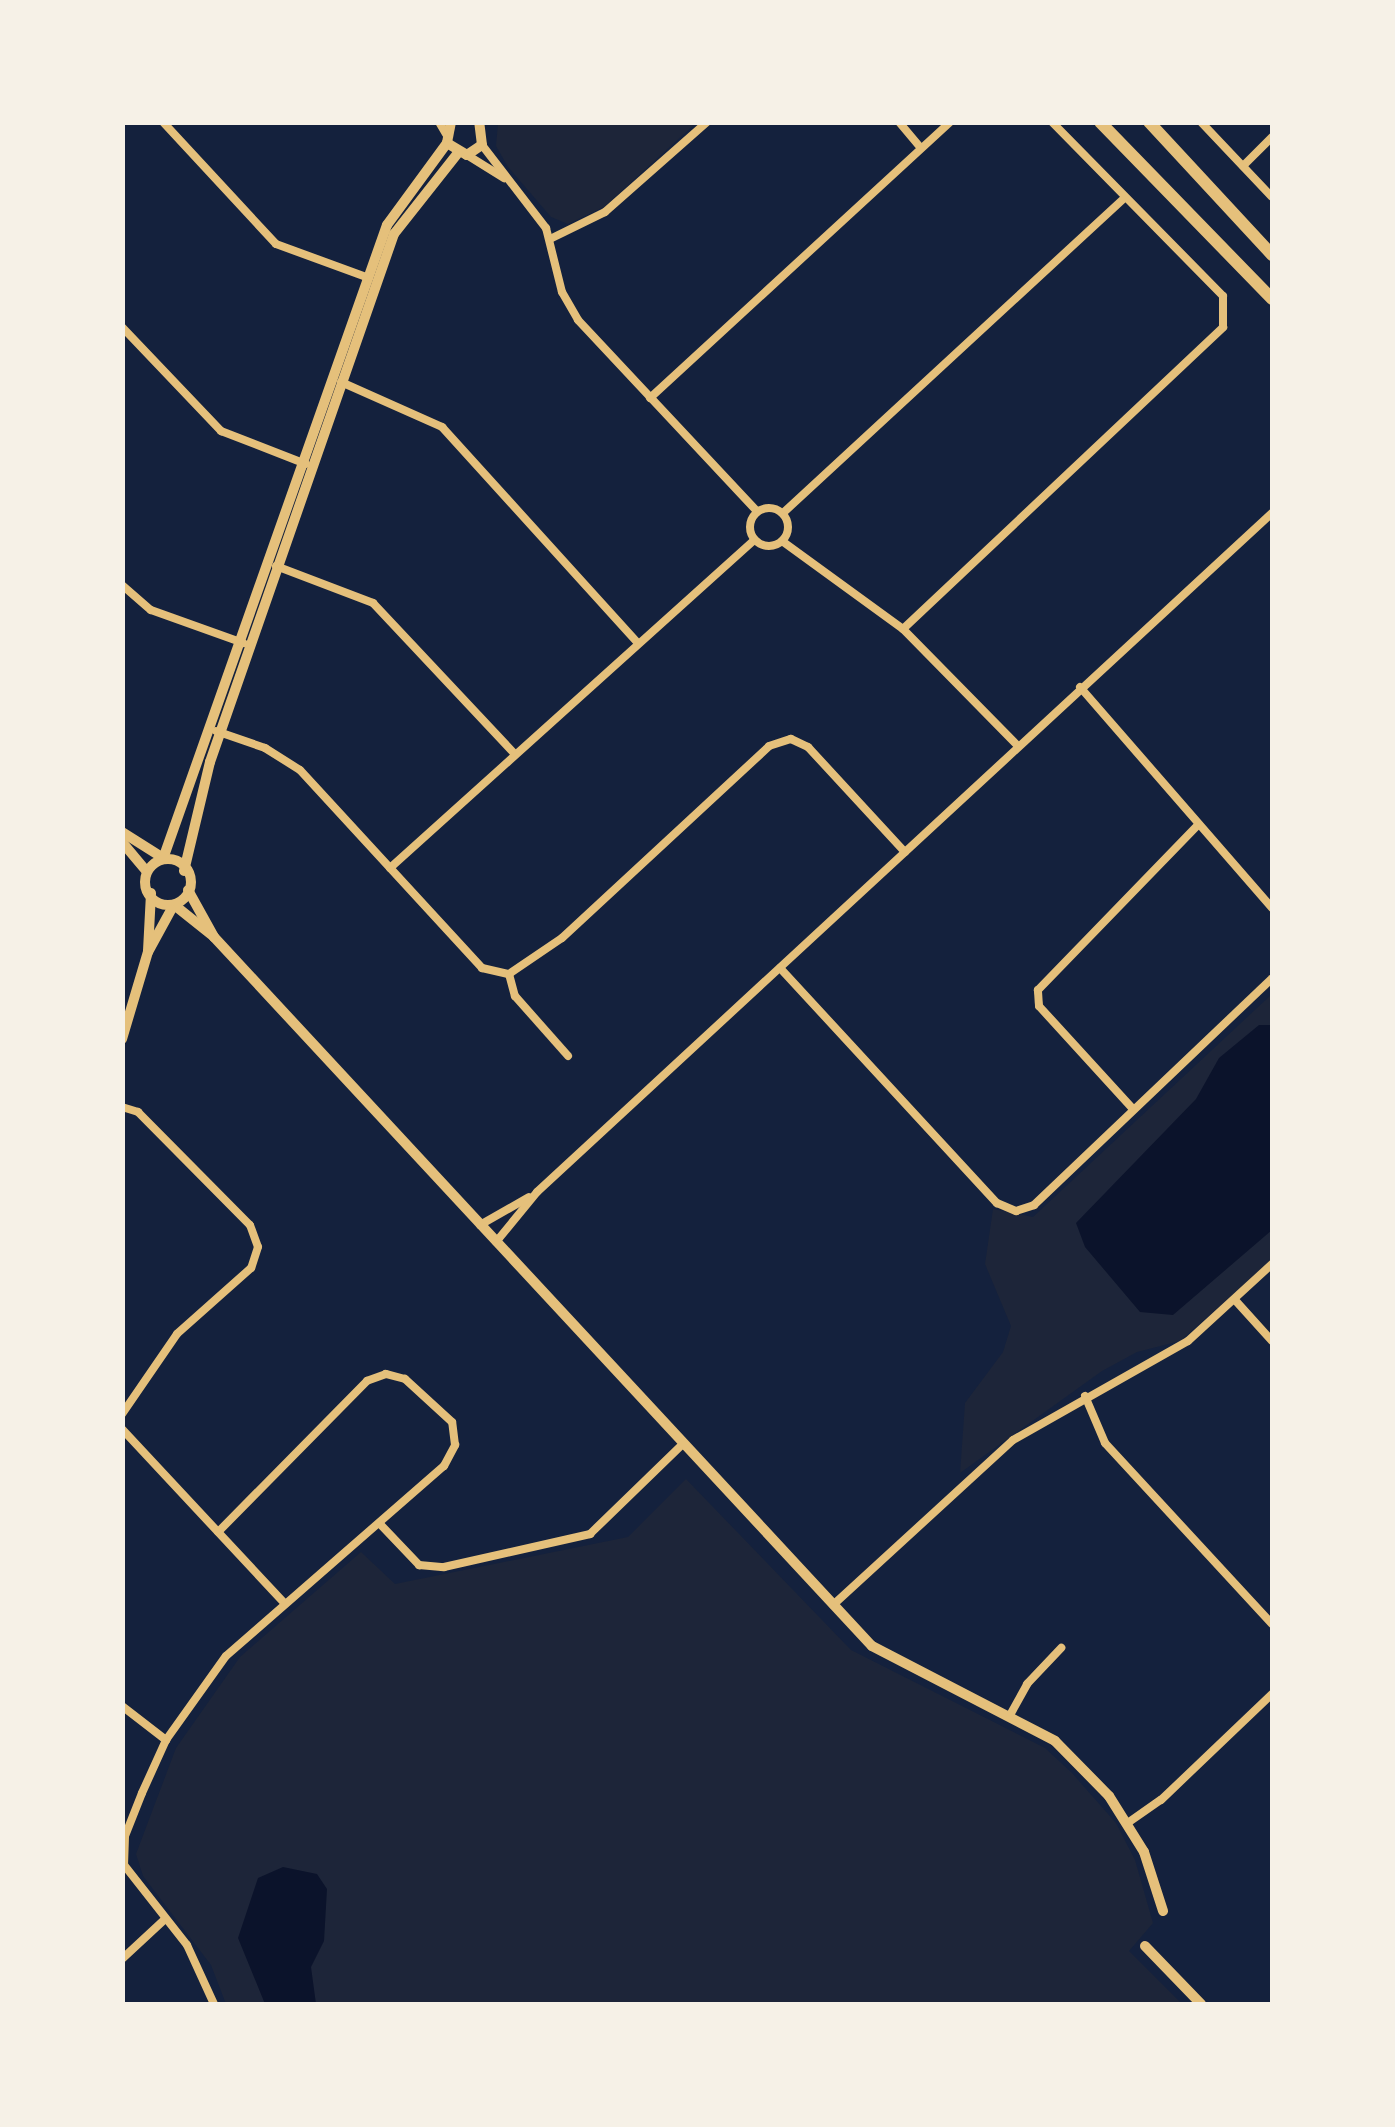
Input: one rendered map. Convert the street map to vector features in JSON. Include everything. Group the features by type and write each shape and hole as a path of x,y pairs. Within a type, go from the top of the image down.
{"main road":[{"path":"1100,122 1272,299"},
{"path":"1149,122 1272,254"}],"street":[{"path":"164,122 276,244 373,280"},
{"path":"439,122 463,154 508,180"},
{"path":"550,239 617,204 707,122"},
{"path":"899,122 921,148"},
{"path":"650,398 950,122"},
{"path":"903,628 1223,327 1223,296 1052,122"},
{"path":"1201,122 1272,196"},
{"path":"485,125 482,145 550,239 562,292 578,320 757,511 783,513 1124,198"},
{"path":"214,937 188,890 184,870 192,820 216,731 395,208 448,133"},
{"path":"1242,166 1272,137"},
{"path":"373,280 401,221 463,154 482,145"},
{"path":"122,327 221,431 308,465"},
{"path":"338,381 442,426 636,641"},
{"path":"757,511 749,527 754,540 770,546 782,541 788,525 783,513"},
{"path":"496,1242 537,1192 1080,687 1272,514"},
{"path":"390,868 636,641 754,540"},
{"path":"782,541 903,628 1018,746"},
{"path":"274,565 373,603 515,754"},
{"path":"122,585 151,610 246,644"},
{"path":"1080,687 1272,908"},
{"path":"146,872 162,856 216,731"},
{"path":"216,731 265,748 300,770 482,968 509,974 562,938 769,746 791,739 808,747 905,852"},
{"path":"1133,1110 1039,1006 1038,990 1197,826"},
{"path":"122,832 184,870"},
{"path":"122,842 146,872 151,892 148,952 122,1039"},
{"path":"148,952 188,890"},
{"path":"151,892 214,937 832,1605 884,1654 1055,1741 1129,1822 1164,1911"},
{"path":"780,968 1007,1207 1034,1205 1272,978"},
{"path":"509,974 515,996 568,1056"},
{"path":"122,1107 138,1112 250,1224 258,1246 251,1268 177,1334 122,1414"},
{"path":"480,1225 537,1192"},
{"path":"832,1605 1014,1440 1084,1396 1188,1342 1272,1264"},
{"path":"1235,1300 1272,1341"},
{"path":"214,2004 187,1946 132,1883 123,1849 166,1740 226,1656 444,1466 455,1445 452,1422 405,1379 386,1374 367,1381 218,1532"},
{"path":"1084,1396 1105,1442 1272,1624"},
{"path":"122,1429 285,1604"},
{"path":"380,1524 420,1564 444,1567 590,1534 683,1444"},
{"path":"1009,1717 1027,1684 1061,1648"},
{"path":"1129,1822 1161,1800 1272,1694"},
{"path":"122,1706 166,1740"},
{"path":"122,1959 164,1920"},
{"path":"1145,1946 1201,2004"}],"shaded area":[{"path":"498,123 696,123 604,207 568,224 551,217 508,167 496,146"},
{"path":"1272,994 1272,1260 1180,1341 1137,1352 1102,1371 960,1473 965,1403 1003,1352 1011,1326 985,1264 993,1209 1033,1217"},
{"path":"1259,1025 1272,1025 1272,1230 1173,1315 1140,1312 1085,1247 1076,1223 1196,1099 1219,1058"},
{"path":"686,1479 851,1650 1045,1748 1072,1773 1116,1823 1135,1860 1153,1923 1129,1951 1182,2004 226,2004 211,1965 143,1876 136,1854 176,1748 240,1657 361,1552 395,1584 628,1537"},
{"path":"283,1867 317,1874 327,1889 324,1941 311,1967 316,2004 265,2004 238,1938 258,1878"}]}
